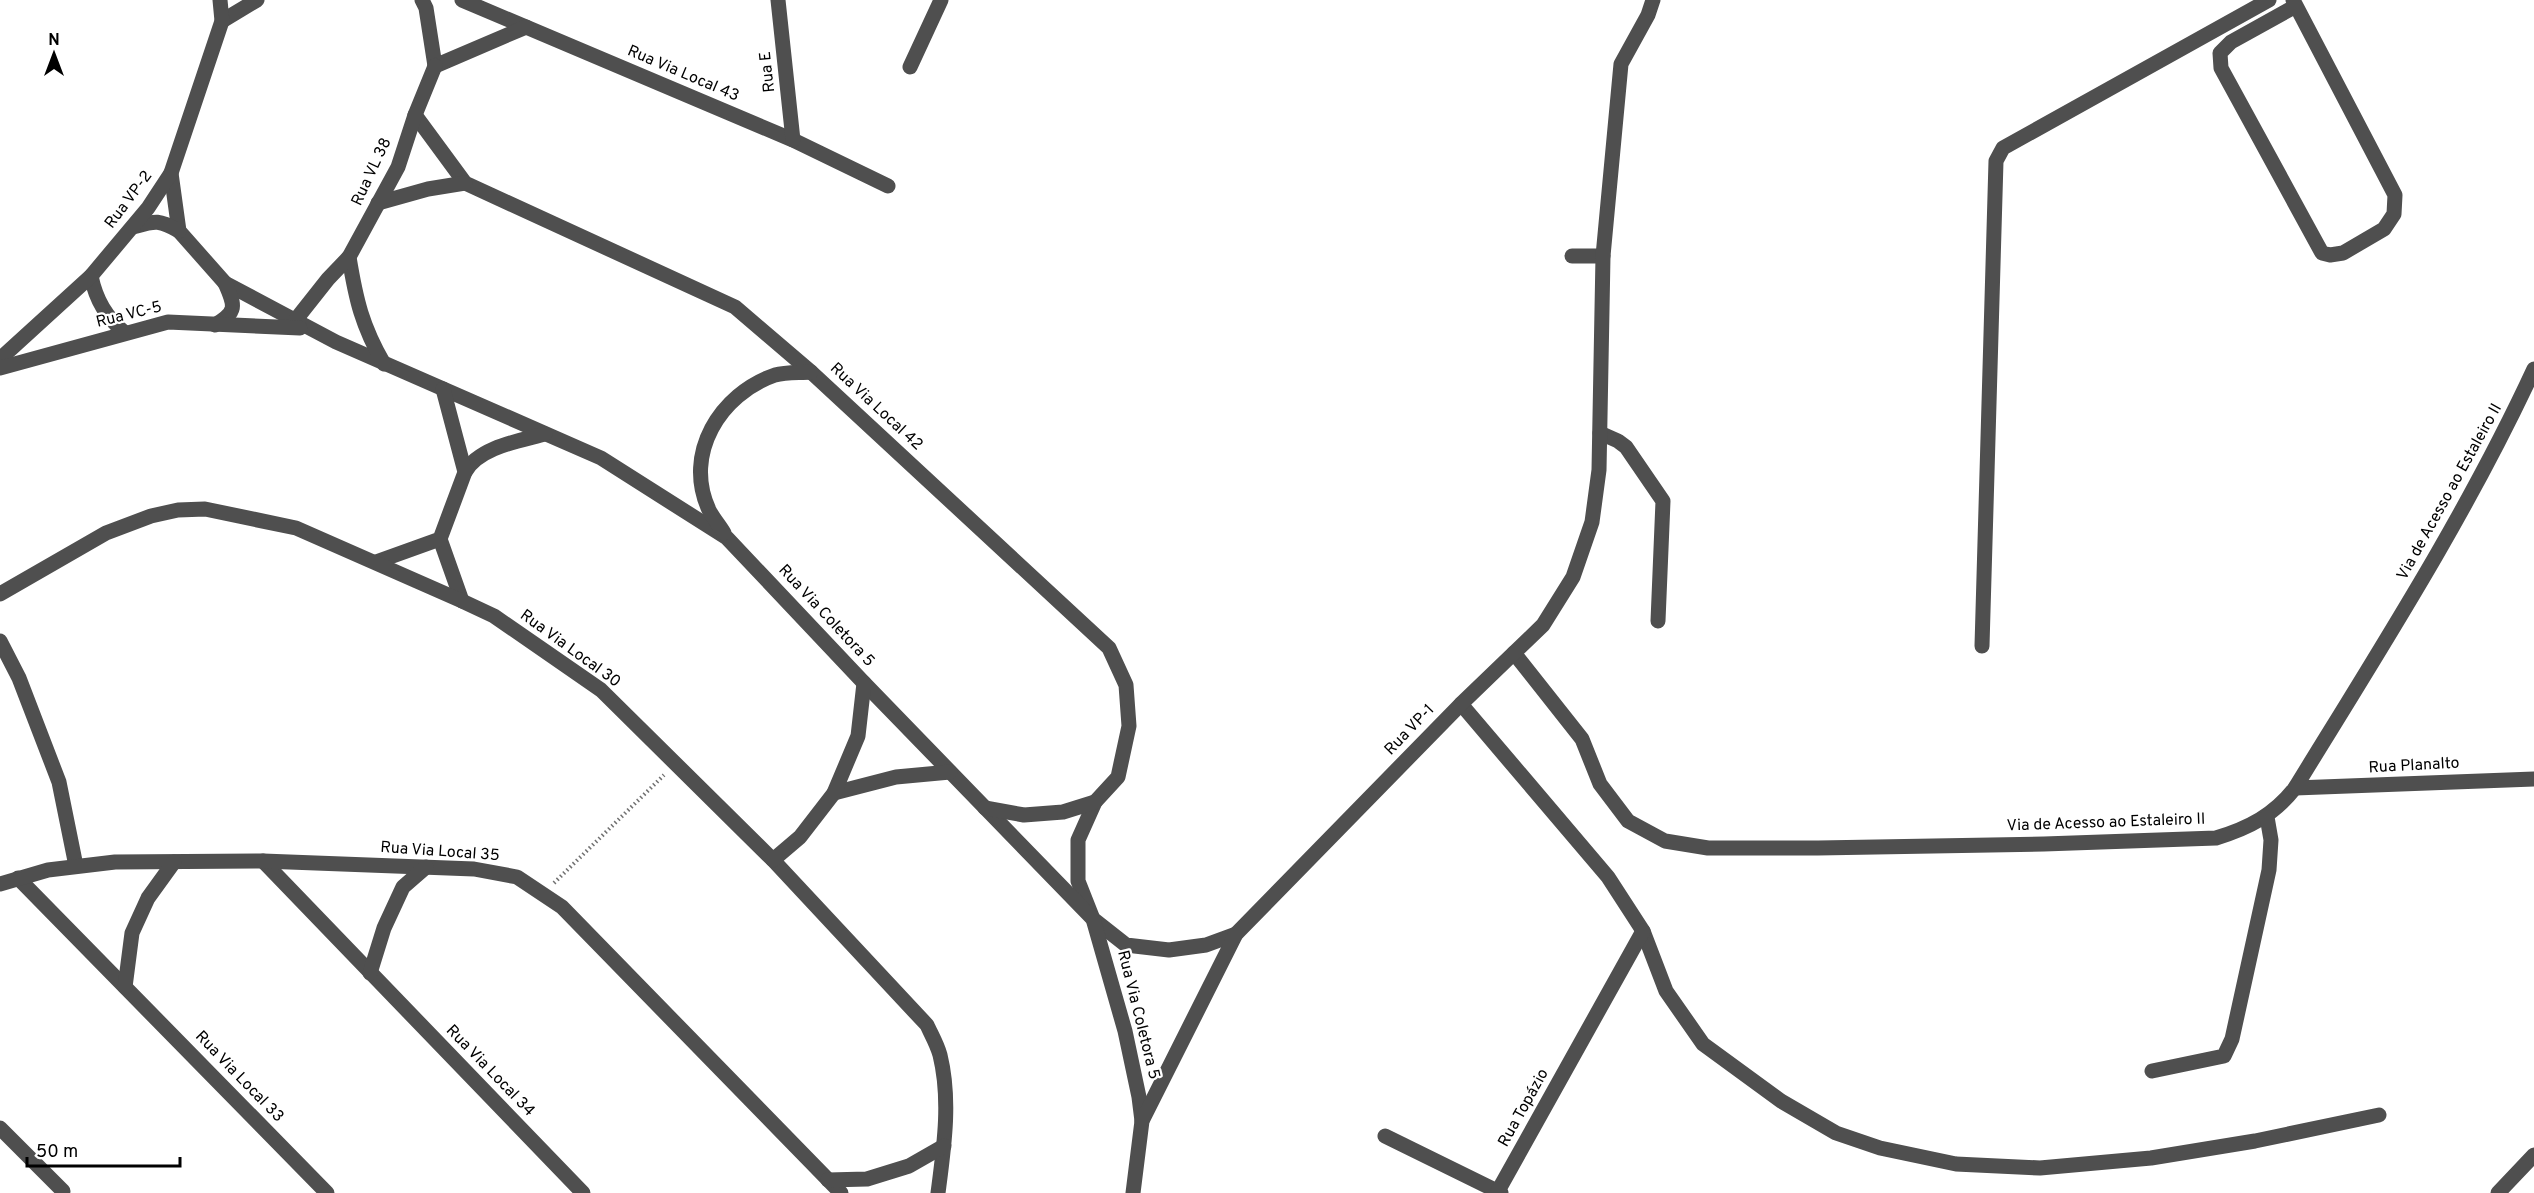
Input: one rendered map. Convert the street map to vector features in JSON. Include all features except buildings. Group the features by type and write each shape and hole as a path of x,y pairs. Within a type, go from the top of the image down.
{"street":[{"path":"220,0 222,21 257,0"},
{"path":"422,0 426,8 435,66 526,27"},
{"name":"Rua Via Local 43","path":"462,0 793,140 888,186"},
{"name":"Rua E","path":"778,0 793,140"},
{"path":"910,67 941,0"},
{"name":"Rua VP-1","path":"1133,1193 1142,1121 1236,934 1461,704 1543,625 1573,577 1592,522 1599,470 1603,256 1621,64 1648,15 1653,0"},
{"path":"1982,646 1996,160 2003,148 2269,0"},
{"path":"2295,3 2395,195 2394,214 2384,229 2343,253 2330,255 2322,253 2221,68 2220,53 2231,42 2295,3"},
{"name":"Rua VP-2","path":"0,359 91,276 133,227 171,173 222,21"},
{"name":"Rua VL 38","path":"296,325 349,257 398,167 415,115 435,66"},
{"name":"Rua Via Local 42","path":"415,115 465,183 735,307 811,372 1109,648 1126,685 1129,726 1118,777 1095,802"},
{"path":"171,173 178,231"},
{"path":"378,203 428,189 465,183"},
{"path":"133,227 155,220 162,221 178,231"},
{"name":"Rua VC-5","path":"178,231 225,284 296,325 482,406"},
{"path":"1572,256 1603,256"},
{"path":"349,257 356,303 373,345 384,364"},
{"path":"91,276 94,293 110,321 125,333"},
{"path":"215,325 230,316 234,303 225,284"},
{"name":"Rua VC-5","path":"0,368 168,322 215,325 296,325"},
{"name":"Via de Acesso ao Estaleiro II","path":"1514,653 1582,740 1600,784 1628,821 1665,841 1708,848 2157,841 2216,838 2242,830 2267,817 2282,806 2295,788 2435,561 2514,412 2534,369"},
{"path":"727,538 709,510 701,476 705,442 710,432 721,412 746,388 777,375 811,372"},
{"path":"443,389 465,472"},
{"name":"Rua Via Coletora 5","path":"482,406 601,458 727,538 1093,919 1126,945 1169,950 1206,945 1236,934"},
{"path":"1600,433 1626,447 1663,501 1658,621"},
{"path":"462,601 440,539 465,472 470,464 499,447 545,434"},
{"name":"Rua Via Local 30","path":"0,594 106,533 151,516 178,510 205,509 296,528 494,616 601,690 773,860 927,1025 940,1052 946,1087 944,1146 938,1193"},
{"path":"376,562 440,539"},
{"path":"0,642 19,678 59,783 76,866"},
{"path":"773,860 800,837 834,793 858,736 864,683"},
{"path":"1461,704 1608,877 1643,932 1666,991 1703,1044 1781,1101 1836,1133 1880,1148 1956,1164 2040,1168 2151,1158 2256,1141 2379,1115"},
{"path":"834,793 896,777 950,772"},
{"name":"Rua Planalto","path":"2295,788 2534,778"},
{"path":"985,808 1024,815 1063,812 1095,802"},
{"path":"1093,919 1078,881 1078,840 1095,802"},
{"path":"2152,1071 2224,1056 2232,1040 2269,870 2271,840 2267,817"},
{"name":"Rua Via Local 35","path":"0,884 48,870 115,862 263,861 426,867 474,869 517,877 562,907 841,1193"},
{"name":"Rua Via Local 34","path":"263,861 583,1193"},
{"path":"125,987 132,933 148,898 174,862"},
{"path":"370,973 384,928 404,887 426,867"},
{"name":"Rua Via Local 33","path":"18,878 327,1193"},
{"name":"Rua Via Coletora 5","path":"1093,919 1125,1031 1142,1121"},
{"name":"Rua Topázio","path":"1385,1136 1499,1192 1643,932"},
{"path":"0,1128 63,1191"},
{"path":"828,1180 867,1179 909,1166 944,1146"},
{"path":"2500,1192 2534,1155"}],"path":[{"path":"543,894 676,764"}]}
